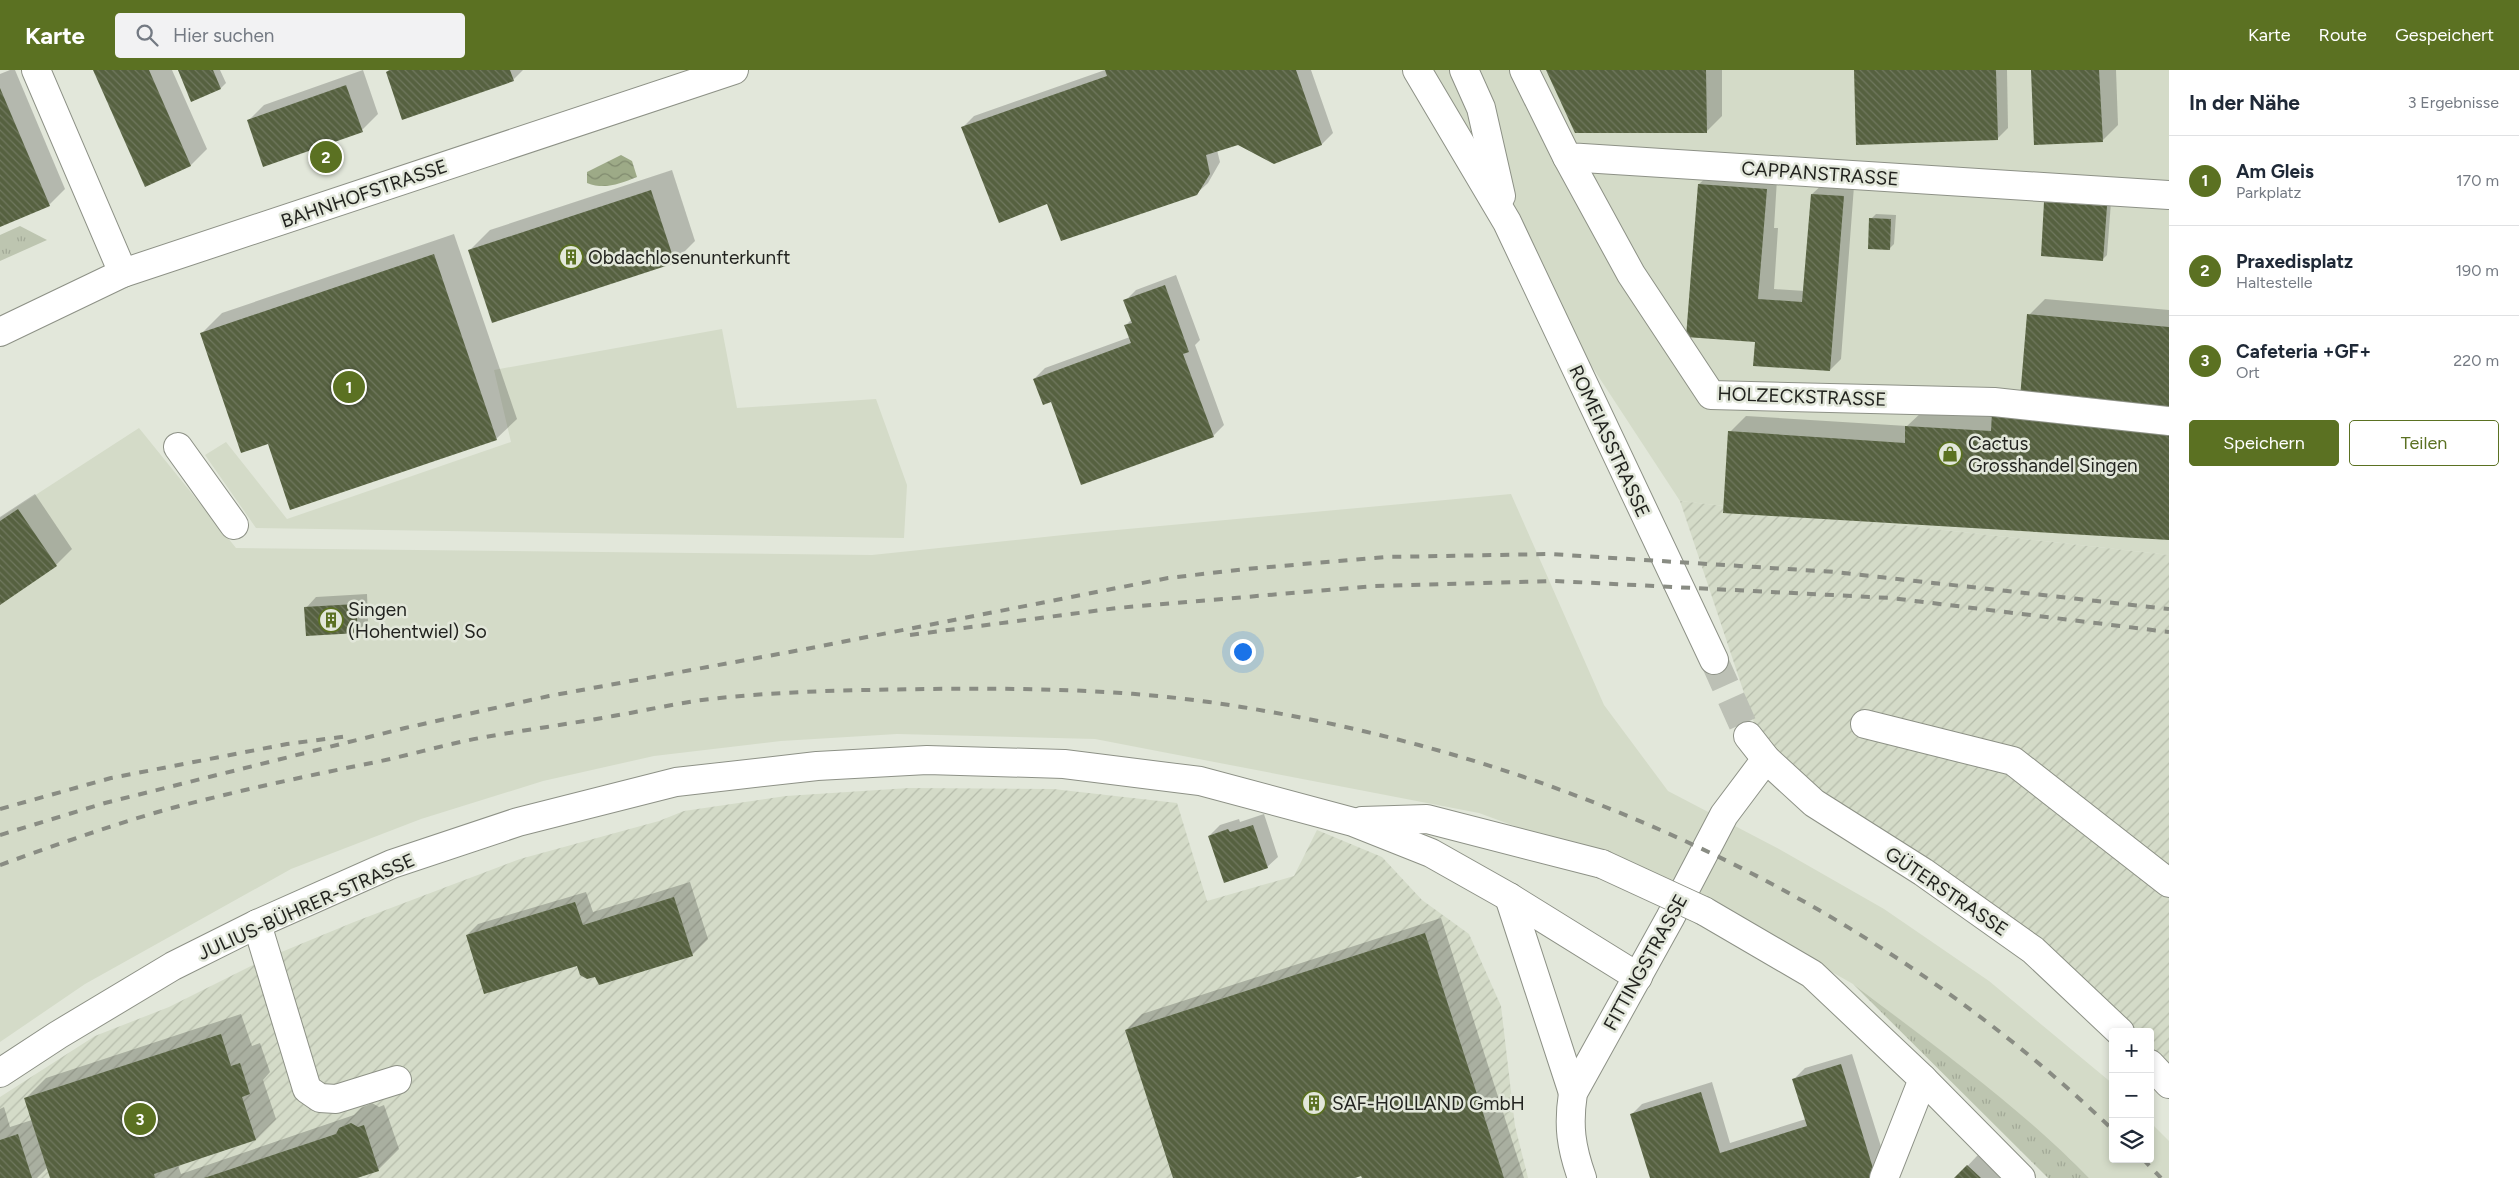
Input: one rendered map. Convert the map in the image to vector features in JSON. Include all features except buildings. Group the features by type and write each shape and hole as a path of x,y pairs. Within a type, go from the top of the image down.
{"street":[{"path":"36,70 123,274"},
{"name":"BAHNHOFSTRASSE","path":"0,332 123,274 734,70"},
{"name":"ROMEIASSTRASSE","path":"1417,70 1507,222 1714,660"},
{"name":"ROMEIASSTRASSE","path":"1464,70 1481,108 1507,222"},
{"path":"1524,70 1567,156"},
{"name":"CAPPANSTRASSE","path":"1567,156 2169,195"},
{"name":"HOLZECKSTRASSE","path":"1567,156 1631,274 1711,395 1994,402 2169,421"},
{"path":"178,447 234,525"},
{"path":"1865,724 2014,761 2169,883"},
{"path":"1748,736 1766,759"},
{"name":"FITTINGSTRASSE","path":"1582,1178 1572,1148 1570,1118 1573,1093 1638,977 1724,815 1766,759"},
{"name":"GÜTERSTRASSE","path":"1766,759 1814,802 1923,872 2033,950 2116,1028"},
{"name":"JULIUS-BÜHRER-STRASSE","path":"0,1073 58,1035 173,966 257,924 392,864 518,822 676,782 817,766 927,760 1064,764 1200,781 1353,822 1430,853 1509,897 1638,977"},
{"path":"1353,822 1427,819 1602,864 1704,911 1812,974 1923,1079 2022,1178"},
{"path":"1509,897 1573,1093"},
{"path":"257,924 308,1089 320,1098 336,1099 397,1080"},
{"path":"2154,1068 2169,1084"},
{"path":"1884,1178 1923,1079"}],"shaded area":[{"path":"1434,70 2169,70 2169,555 1680,501 1530,272"},
{"path":"722,329 737,408 876,399 907,485 904,538 256,528 205,455 226,442 287,519 511,442 494,370"},
{"path":"139,428 236,548 872,555 1073,534 1511,494 1604,705 1668,791 1779,849 1884,909 1989,981 2109,1081 2109,1163 2154,1163 2154,1126 2169,1141 2169,1178 2089,1178 2070,1159 1957,1063 1853,984 1740,920 1610,861 1479,813 1095,739 897,734 781,741 654,756 543,781 421,819 291,869 85,984 0,1042 0,518"},
{"path":"1680,501 2169,555 2169,1084 2154,1068 2154,1028 2115,1028 1766,759"},
{"path":"909,788 1053,789 1177,803 1207,901 1294,876 1317,830 1382,857 1422,900 1469,934 1501,1006 1515,1126 1528,1178 0,1178 0,1097 95,1036 169,1007 267,958 354,922 520,859 659,821 684,811 786,796"}],"green space":[{"path":"20,226 47,240 0,261 0,235"},
{"path":"1853,984 2005,1101 2089,1178 2048,1178"}],"water":[{"path":"621,155 632,161 637,177 606,186 587,183 587,172"}],"tunnel":[{"path":"1714,660 1748,736"}],"railway":[{"path":"0,835 105,803 405,728 549,696 806,649 1168,578 1246,569 1385,557 1550,554 1835,572 2169,609"},
{"path":"910,635 1117,608 1374,586 1555,581 1891,598 2169,632"},
{"path":"0,865 129,821 224,795 468,740 702,700 815,692 900,689 998,689 1069,690 1139,694 1209,702 1334,724 1457,756 1578,796 1695,846 1807,904 1915,970 2017,1046 2109,1126"},
{"path":"0,809 111,778 287,744 349,736"},
{"path":"2147,1163 2161,1178"}],"place":[{"name":"Praxedisplatz","path":"326,157"},
{"name":"Obdachlosenunterkunft","path":"571,257"},
{"name":"Am Gleis","path":"349,387"},
{"name":"Cactus Grosshandel Singen","path":"1950,454"},
{"name":"Singen (Hohentwiel) So","path":"331,620"},
{"name":"SAF-HOLLAND GmbH","path":"1314,1103"},
{"name":"Cafeteria +GF+","path":"140,1119"}]}
